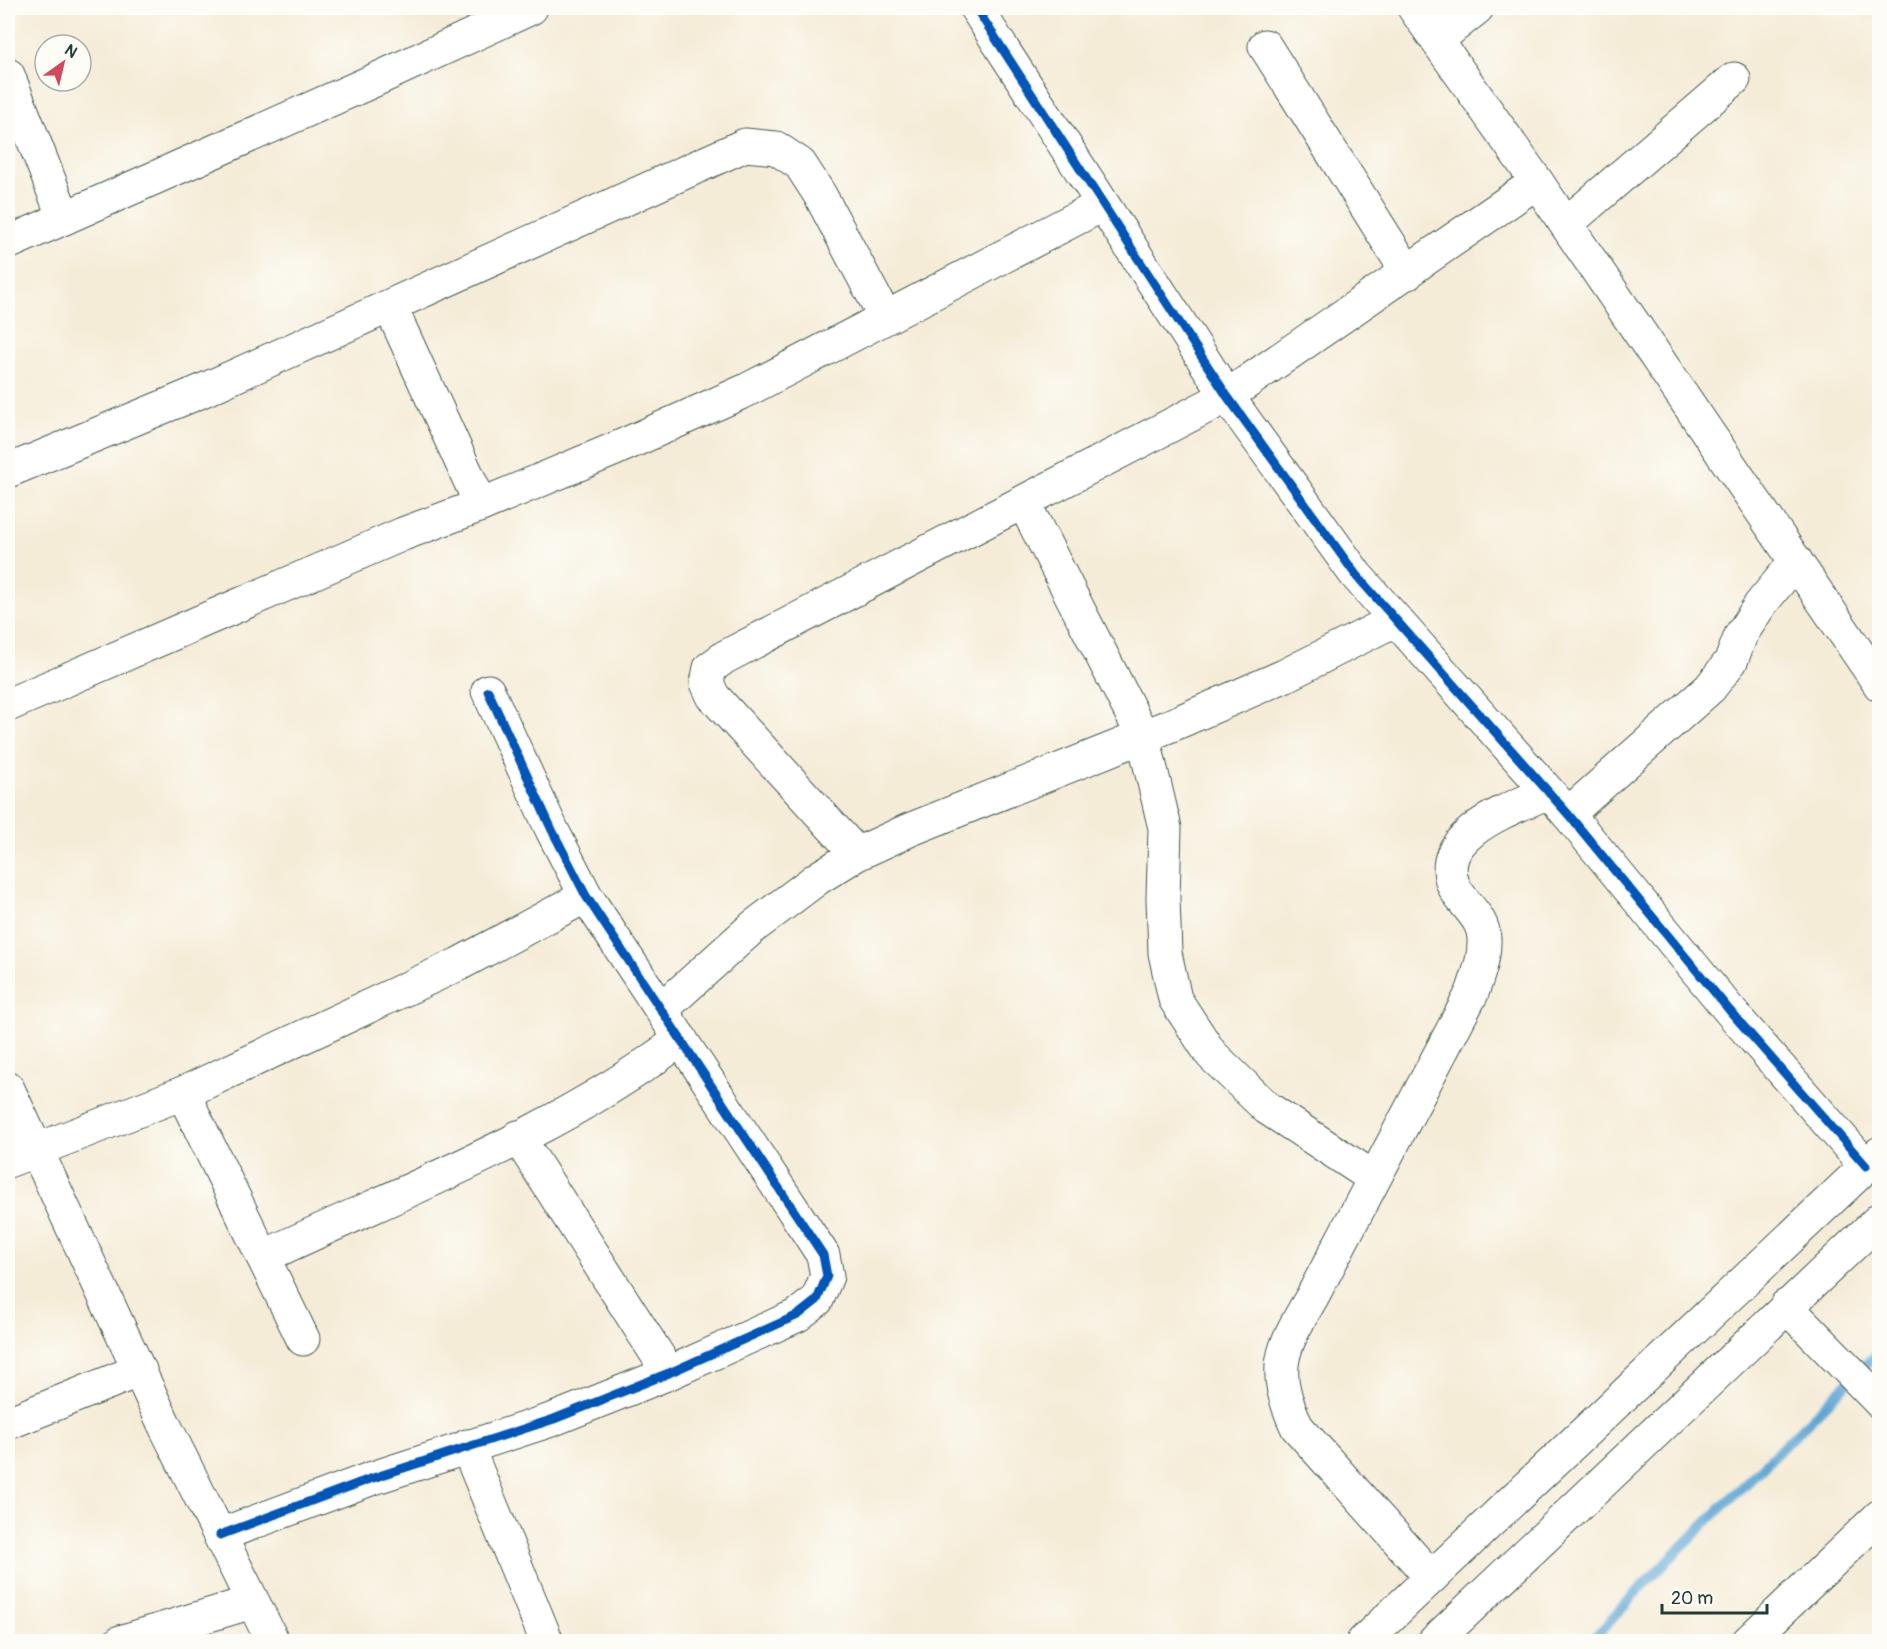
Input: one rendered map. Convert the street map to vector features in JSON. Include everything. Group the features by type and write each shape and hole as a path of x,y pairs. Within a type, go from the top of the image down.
{"main road":[{"path":"8,243 531,8"},
{"path":"976,8 1227,396 1356,575 1558,803 1730,1011 1873,1160 1363,1641"},
{"path":"1414,8 1538,182 1880,685"},
{"path":"1438,39 1477,8"},
{"path":"1265,46 1408,273"},
{"path":"8,75 64,218"},
{"path":"1566,224 1734,79"},
{"path":"8,471 197,393 745,145 776,148 800,164 820,195 885,317"},
{"path":"857,854 713,696 706,683 710,668 725,657 1227,396 1538,182"},
{"path":"8,705 403,534 481,505 747,390 1102,205"},
{"path":"390,306 481,505"},
{"path":"1024,503 1143,736 1165,828 1163,898 1165,953 1175,999 1211,1054 1267,1108 1374,1178"},
{"path":"1430,1576 1297,1427 1284,1398 1281,1365 1288,1339 1472,993 1482,965 1484,937 1473,911 1453,884 1450,859 1462,838 1485,821 1558,803 1710,688 1731,661 1742,635 1760,605 1796,561"},
{"path":"662,1009 753,927 818,878 857,854 909,830 1143,736 1284,676 1395,620"},
{"path":"220,1535 467,1446 554,1419 669,1373 798,1315 817,1300 828,1276 823,1255 586,896 552,830 488,691"},
{"path":"21,1156 183,1093 459,964 586,896"},
{"path":"262,1257 518,1137 581,1104 643,1067 681,1039"},
{"path":"8,1089 21,1156 140,1370 165,1426 273,1641"},
{"path":"183,1093 303,1339"},
{"path":"518,1137 669,1373"},
{"path":"1434,1641 1880,1219"},
{"path":"1786,1306 1869,1392"},
{"path":"8,1423 140,1370"},
{"path":"467,1446 547,1641"},
{"path":"1748,1641 1880,1516"},
{"path":"120,1641 252,1602"}],"waterway":[{"path":"1591,1642 1637,1591 1880,1351"}],"cycle path":[{"path":"976,8 1227,396 1356,575 1568,814 1730,1011 1866,1166"},
{"path":"220,1535 370,1479 554,1419 669,1373 798,1315 817,1300 827,1276 823,1255 586,896 552,830 488,691"}]}
